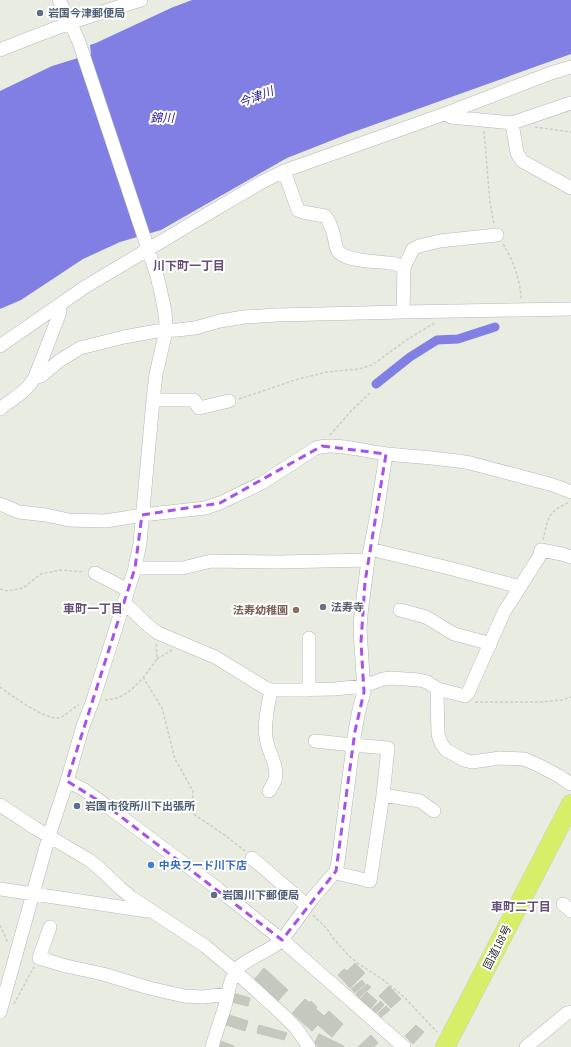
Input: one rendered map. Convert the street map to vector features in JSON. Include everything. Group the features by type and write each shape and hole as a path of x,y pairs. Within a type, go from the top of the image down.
{"highway":[{"name":"国道188号","path":"447,1043 571,804"}],"street":[{"path":"0,1012 5,1001 16,955 49,836 83,726 92,703 135,568 140,543 156,374 166,331 164,304 157,276 79,42 59,0"},
{"path":"0,50 36,35 141,0"},
{"path":"0,346 59,304 147,246 262,182 284,172 447,113 551,73 571,67"},
{"path":"447,113 451,117 512,123 571,103"},
{"path":"512,123 517,153 522,161 571,188"},
{"path":"284,172 298,210 325,216 329,221 337,250 341,254 357,260 390,263 404,266"},
{"path":"403,312 404,266 413,249 440,241 497,235"},
{"path":"0,409 30,385 35,377 59,316 59,304"},
{"path":"35,377 41,376 59,361 80,348 124,337 157,331 195,328 220,321 244,317 571,309"},
{"path":"153,400 194,400 199,408 229,402"},
{"path":"0,504 20,512 46,515 69,520 105,521 205,508 220,503 262,483 316,448 322,446 341,447 386,454 458,460 552,485 571,492"},
{"path":"212,1047 226,1004 231,980 235,971 242,965 277,945 312,899 336,871 353,745 359,710 364,692 360,629 361,614 369,555 386,454"},
{"path":"95,573 126,597 132,609 147,625 158,633 215,657 271,690 335,689 364,686 383,679 391,678 419,680 427,682 438,689 465,696 468,693 504,612 539,556 541,550 571,557"},
{"path":"135,568 183,568 211,561 279,562 369,555 449,568 520,587"},
{"path":"400,610 426,617 454,634 490,645"},
{"path":"309,638 309,690"},
{"path":"438,689 438,734 441,743 446,750 464,760 472,762 500,758 524,759 559,776 571,784"},
{"path":"269,791 275,780 274,763 267,743 266,735 271,690"},
{"path":"315,741 388,748 383,795 370,881 340,874 336,871"},
{"path":"67,781 83,789 107,806 218,889 282,940 404,1047"},
{"path":"383,795 420,802 434,811"},
{"path":"0,805 89,860 128,895 205,946 281,1013 296,1028 309,1047"},
{"path":"252,858 304,903 306,907"},
{"path":"0,889 151,911"},
{"path":"50,927 39,958 184,996 203,997 228,994"},
{"path":"526,1047 571,1012"}],"path":[{"path":"484,121 490,203 497,235 510,256 516,271 520,290 520,310"},
{"path":"535,127 571,132"},
{"path":"229,402 295,380 327,372 360,369 372,365 408,339 440,320 446,311"},
{"path":"322,446 352,410 371,392"},
{"path":"541,550 546,526 551,514 559,507 571,502"},
{"path":"0,589 8,591 23,588 41,574 60,570 95,573"},
{"path":"156,659 156,636 158,633"},
{"path":"0,687 38,712 52,717 61,718 74,707 117,698 124,695 135,686 156,659 178,647 181,642"},
{"path":"143,677 162,708 175,759 193,791 192,813 226,836 252,858"},
{"path":"465,696 472,702 540,702 562,700 571,697"},
{"path":"306,907 328,930 332,937 350,957 382,979 403,996 447,1043"},
{"path":"0,925 11,949 16,955"},
{"path":"5,1001 39,958"}],"highlighted area":[{"path":"322,446 386,454 365,582 361,642 364,692 355,731 336,871 282,940 107,806 67,781 135,568 142,515 220,503"}],"water":[{"name":"錦川","path":"192,0 571,0 571,54 348,134 287,158 161,230 120,242 83,259 21,300 0,309 0,91 52,66 91,54 90,45"}],"building":[{"path":"355,963 365,973 350,988 338,975 344,969 347,971"},
{"path":"264,968 288,990 277,1002 253,981"},
{"path":"362,980 365,984 355,993 351,989"},
{"path":"367,984 371,987 359,998 356,994"},
{"path":"389,986 401,999 391,1008 379,996"},
{"path":"367,992 377,1001 370,1009 360,999"},
{"path":"233,993 250,998 248,1006 231,1002"},
{"path":"305,999 310,1003 311,1001 317,1007 316,1009 324,1016 329,1011 343,1024 332,1037 318,1025 312,1031 292,1013"},
{"path":"381,1001 384,1005 376,1013 372,1009"},
{"path":"386,1006 390,1010 381,1017 378,1013"},
{"path":"226,1014 248,1021 245,1031 223,1024"},
{"path":"259,1025 287,1033 284,1040 257,1033"},
{"path":"416,1025 424,1032 413,1044 405,1036"},
{"path":"319,1034 344,1047 319,1047 314,1044"},
{"path":"371,1035 378,1043 374,1047 358,1047"},
{"path":"218,1040 234,1046 234,1047 216,1047"}],"waterway":[{"path":"376,384 410,357 437,340 458,339 495,327"}],"place":[{"name":"岩国今津郵便局","path":"40,13"},
{"name":"法寿寺","path":"323,607"},
{"name":"法寿幼稚園","path":"296,610"},
{"name":"岩国市役所川下出張所","path":"77,806"},
{"name":"中央フード川下店","path":"151,865"},
{"name":"岩国川下郵便局","path":"214,895"}],"district":[{"name":"川下町一丁目","path":"189,266"},
{"name":"車町一丁目","path":"93,609"},
{"name":"車町二丁目","path":"521,907"}],"water label":[{"name":"今津川","path":"256,97"}]}
